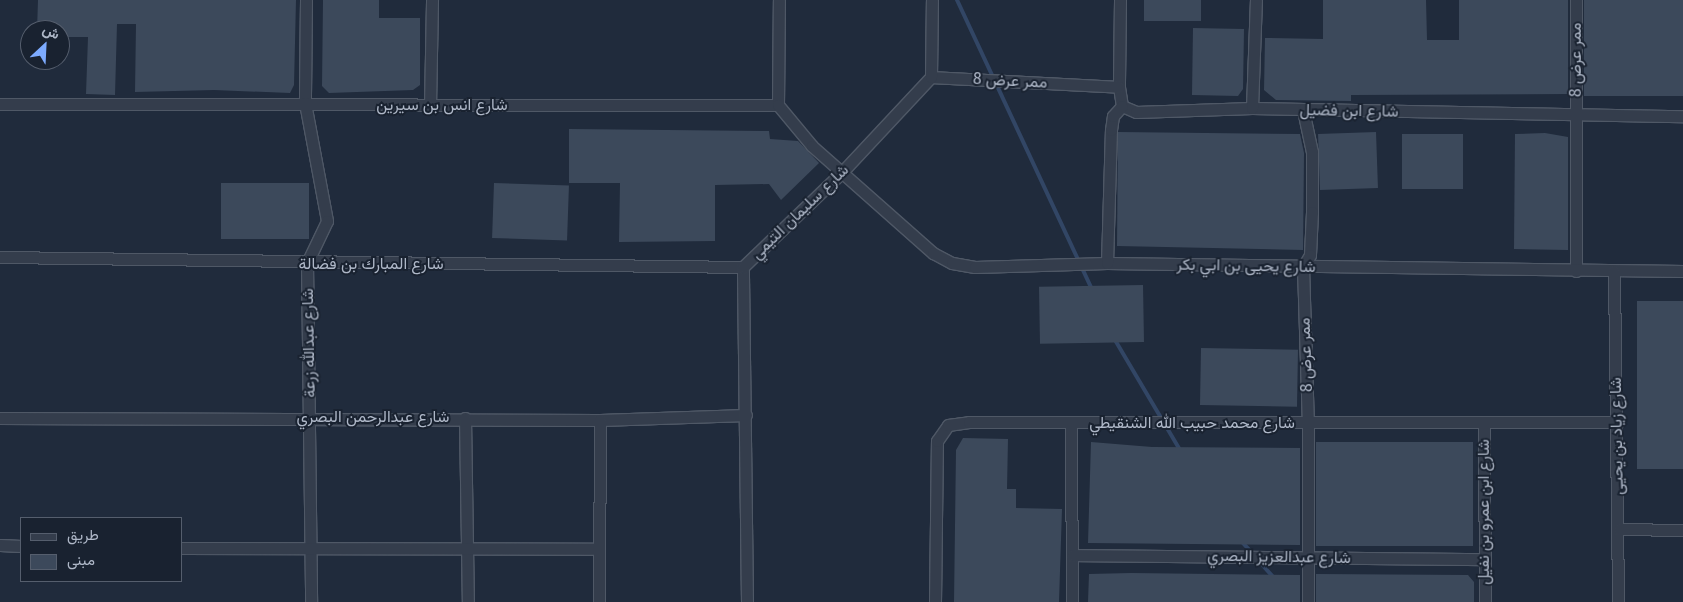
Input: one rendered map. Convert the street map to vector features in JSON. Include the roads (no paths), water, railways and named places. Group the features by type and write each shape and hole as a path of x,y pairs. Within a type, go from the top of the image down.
{"street":[{"name":"شارع عبدالله زرعة","path":"306,0 305,104 326,222 307,263 311,602"},
{"path":"430,106 432,0"},
{"path":"778,105 779,0"},
{"path":"931,77 932,0"},
{"path":"1107,263 1111,130 1113,116 1122,106 1119,87 1120,0"},
{"path":"1252,108 1256,0"},
{"name":"ممر عرض 8","path":"1576,0 1576,271"},
{"name":"ممر عرض 8","path":"931,77 1119,87"},
{"name":"شارع سليمان التيمي","path":"747,602 743,266 843,172 931,77"},
{"name":"شارع انس بن سيرين","path":"0,104 778,105"},
{"name":"شارع يحيى بن ابي بكر","path":"778,105 812,146 933,253 952,263 975,267 1107,263 1683,271"},
{"name":"شارع ابن فضيل","path":"1122,106 1136,112 1252,108 1683,116"},
{"name":"ممر عرض 8","path":"1303,110 1312,152 1310,255 1303,267 1308,422 1308,602"},
{"name":"شارع المبارك بن فضالة","path":"0,257 307,263 743,266"},
{"name":"شارع زياد بن يحيى","path":"1614,271 1618,422 1618,602"},
{"name":"شارع عبدالرحمن البصري","path":"0,418 310,417 600,420 746,415"},
{"path":"465,418 469,550 468,602"},
{"path":"599,602 600,420"},
{"name":"شارع محمد حبيب الله الشنقيطي","path":"935,602 937,441 948,425 969,422 1618,422"},
{"path":"1071,423 1072,602"},
{"name":"شارع ابن عمرو بن نفيل","path":"1484,423 1485,602"},
{"path":"1619,530 1683,530"},
{"path":"0,545 20,546"},
{"path":"182,548 310,550 598,549"},
{"name":"شارع عبدالعزيز البصري","path":"1073,555 1485,559"}],"waterway":[{"path":"957,0 1091,288"},
{"path":"1115,340 1180,450"},
{"path":"1241,541 1253,554"},
{"path":"1257,559 1274,578"}]}
